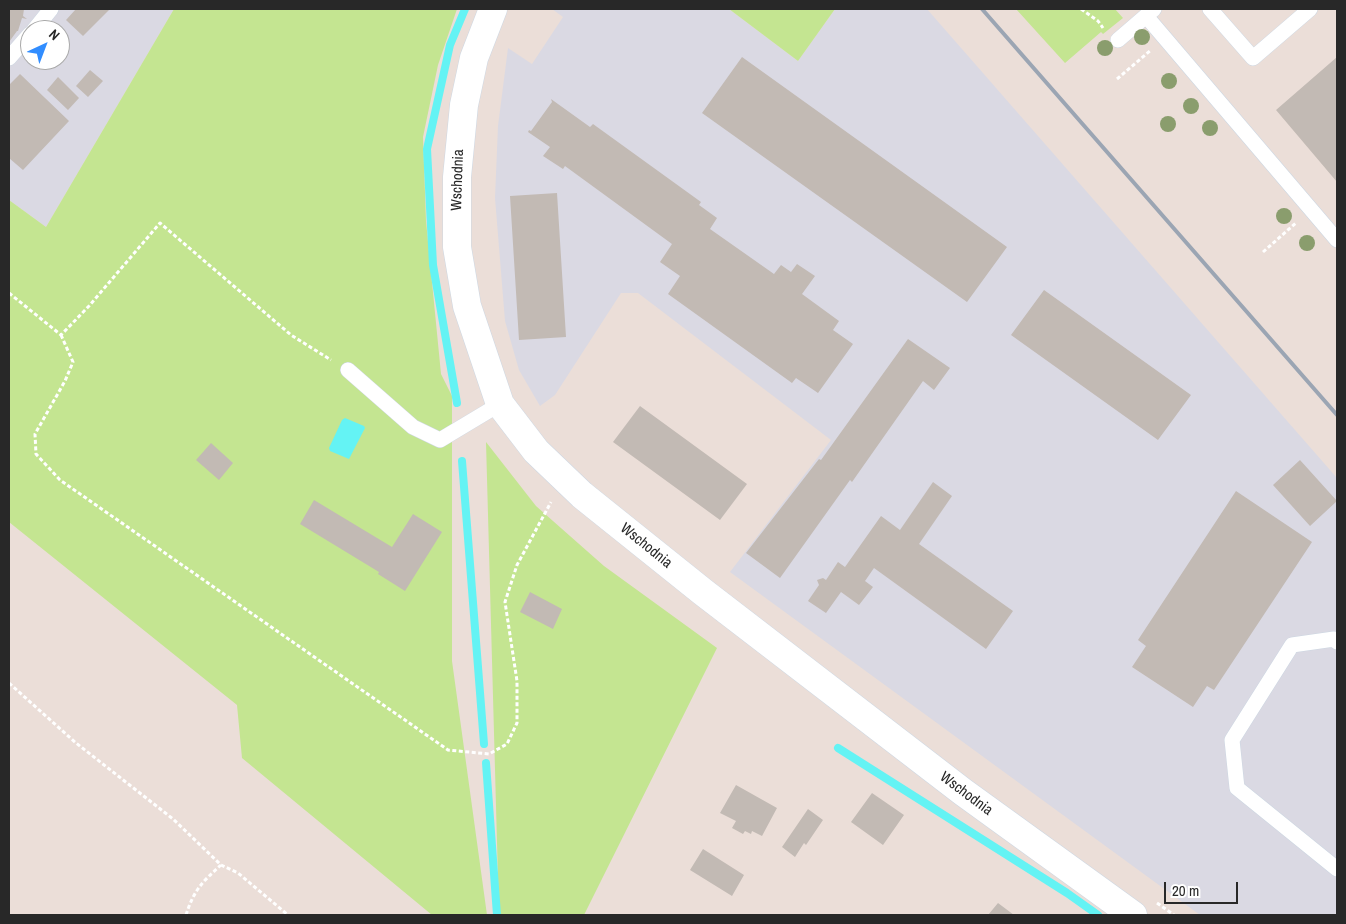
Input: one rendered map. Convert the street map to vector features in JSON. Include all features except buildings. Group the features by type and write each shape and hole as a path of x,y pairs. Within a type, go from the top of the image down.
{"street":[{"name":"Wschodnia","path":"493,9 474,58 464,105 457,177 457,247 467,306 500,404 536,450 582,495 703,592 955,786 1133,915"}],"lane":[{"path":"42,20 51,9"},
{"path":"1210,9 1253,58 1310,9"},
{"path":"1118,40 1150,12 1337,240"},
{"path":"9,58 20,45"},
{"path":"348,370 413,427 440,440 500,404"},
{"path":"1337,642 1334,639 1292,645 1232,740 1236,788 1337,869"}],"path":[{"path":"1081,9 1098,21"},
{"path":"1117,79 1155,46"},
{"path":"1263,252 1302,219"},
{"path":"61,336 160,223 291,335 348,370"},
{"path":"9,293 61,336 73,362 65,381 35,434 36,454 60,480 448,750 489,754 507,744 517,724 517,682 505,602 517,565 544,514"},
{"path":"9,683 76,743 172,819 222,865 238,873 288,915"},
{"path":"186,915 191,900 200,885 222,865"}],"shaded area":[{"path":"9,9 174,9 46,227 9,200"},
{"path":"552,9 729,9 798,61 835,9 927,9 1337,478 1337,915 1200,915 730,572 831,440 638,293 621,293 555,395 540,406 519,370 505,321 495,198 498,126 508,48 532,64 563,17"}],"green space":[{"path":"174,9 457,9 438,65 423,137 426,221 441,374 452,396 452,661 487,915 432,915 242,758 237,705 9,522 9,200 46,227"},
{"path":"729,9 835,9 798,61"},
{"path":"1016,9 1115,9 1123,18 1103,34 1101,32 1065,63"},
{"path":"486,442 536,506 604,566 717,648 584,915 499,915"}],"water":[{"path":"345,418 365,428 349,459 330,451 329,448 342,420"}],"waterway":[{"path":"457,403 433,265 427,149 450,45 465,9"},
{"path":"462,461 484,744"},
{"path":"838,748 1067,893 1098,915"},
{"path":"486,763 497,915"}],"railway":[{"path":"982,9 1337,415"}]}
